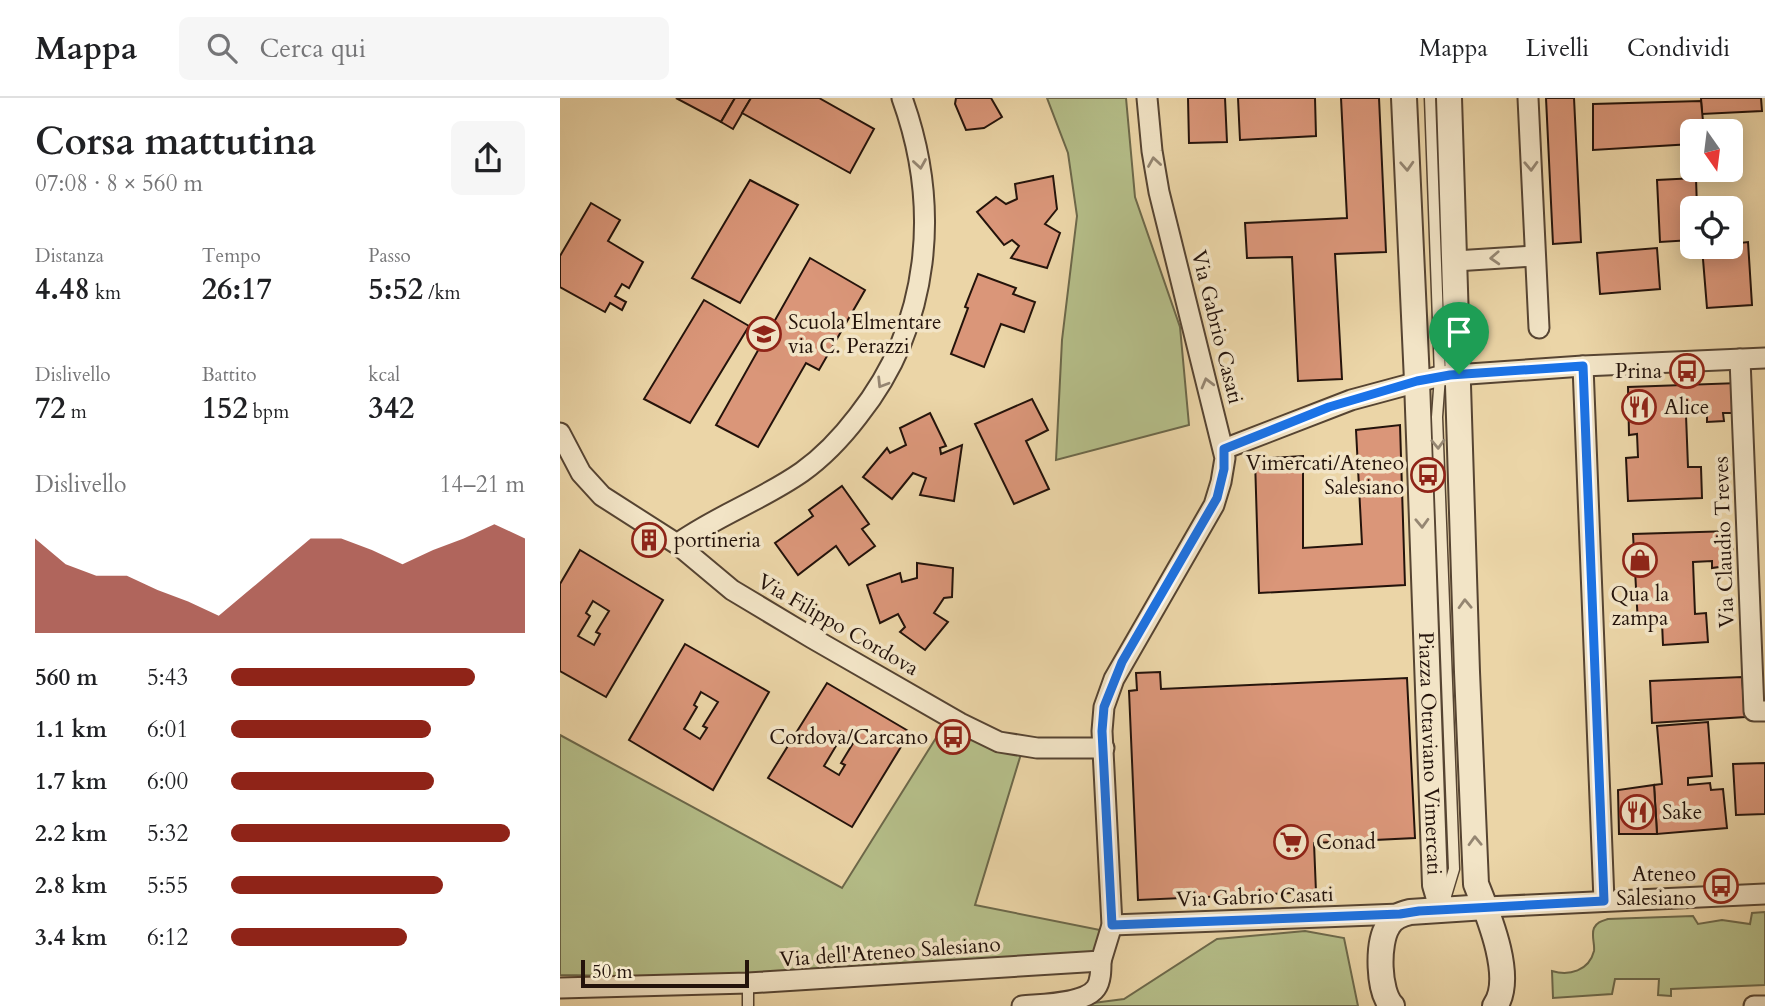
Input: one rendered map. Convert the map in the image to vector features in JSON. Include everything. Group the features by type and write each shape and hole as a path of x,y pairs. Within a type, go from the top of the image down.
{"street":[{"path":"677,544 793,478 813,463 858,417 892,366 916,303 925,243 920,166 902,98"},
{"name":"Via Gabrio Casati","path":"1147,98 1157,183 1224,449 1224,469 1217,498 1122,662 1102,718 1112,925 1400,914"},
{"path":"1404,98 1439,377"},
{"path":"1439,377 1455,261 1449,98"},
{"path":"1528,98 1539,328"},
{"path":"1455,261 1534,256"},
{"path":"1224,449 1329,407 1439,377 1583,366 1765,358"},
{"name":"Via Claudio Treves","path":"1740,359 1754,711 1765,710"},
{"path":"1583,366 1604,901"},
{"name":"Piazza Ottaviano Vimercati","path":"1439,377 1460,434 1476,884 1486,907 1503,971 1502,994 1495,1006"},
{"name":"Piazza Ottaviano Vimercati","path":"1439,377 1435,885 1442,909"},
{"name":"Via Filippo Cordova","path":"560,433 581,472 596,491 677,544 732,590 812,638 989,738 1027,748 1104,748"},
{"path":"1390,1005 1382,978 1381,949 1386,929 1400,914 1442,909 1765,894"},
{"path":"1022,1006 1069,1001 1088,995 1096,989 1112,925"},
{"name":"Via dell'Ateneo Salesiano","path":"560,988 748,983 1101,961"},
{"path":"1754,1006 1765,1006"}],"lane":[{"path":"1430,98 1439,377"},
{"path":"748,983 748,1006"}],"green space":[{"path":"1047,98 1126,98 1135,197 1180,327 1189,425 1056,460 1062,340 1077,216 1068,153"},
{"path":"946,722 1021,754 975,905 1105,931 1098,956 742,978 560,975 560,735 842,888"},
{"path":"1765,912 1765,985 1671,989 1671,996 1658,995 1659,979 1615,979 1612,994 1553,998 1552,971 1571,972 1588,963 1594,951 1594,928 1602,921 1693,916 1698,924 1722,920 1750,924 1752,913"},
{"path":"1305,931 1344,938 1358,1006 1070,1006 1124,999 1217,939"}],"building":[{"path":"676,98 735,98 721,122"},
{"path":"735,98 751,98 733,129 721,122"},
{"path":"751,98 819,98 874,129 850,173 742,113"},
{"path":"956,98 991,98 1002,117 984,128 966,130 955,104"},
{"path":"1188,98 1225,98 1227,142 1189,143"},
{"path":"1238,98 1315,98 1316,136 1240,140"},
{"path":"1341,98 1379,98 1386,252 1335,254 1342,379 1298,381 1292,257 1247,258 1245,223 1347,218"},
{"path":"1546,98 1574,98 1581,242 1553,244"},
{"path":"1701,98 1761,98 1762,111 1702,114"},
{"path":"1701,101 1703,119 1680,119 1680,145 1593,150 1593,104"},
{"path":"1053,176 1057,209 1045,224 1060,233 1047,268 1011,258 1019,246 1012,240 1004,245 977,212 996,197 1006,204 1017,199 1015,184"},
{"path":"1680,179 1680,182 1696,182 1697,196 1680,196 1680,241 1660,242 1657,180"},
{"path":"750,180 798,205 740,303 692,278"},
{"path":"591,203 620,220 608,241 643,262 629,288 622,284 615,296 626,302 622,310 610,303 605,312 560,287 560,256"},
{"path":"1748,242 1752,305 1707,308 1703,259 1743,259 1743,243"},
{"path":"1657,248 1660,289 1600,294 1597,253"},
{"path":"810,258 865,290 819,370 806,363 758,447 716,425"},
{"path":"978,274 1016,288 1013,294 1035,302 1024,332 1001,324 984,367 951,354"},
{"path":"704,300 749,326 690,423 644,399"},
{"path":"1739,383 1740,413 1723,413 1724,421 1707,422 1707,414 1686,415 1688,467 1701,467 1702,498 1628,501 1626,458 1638,457 1637,434 1629,435 1628,387"},
{"path":"1032,399 1048,430 1026,441 1049,489 1014,504 975,424"},
{"path":"930,413 946,446 940,448 941,454 962,445 954,501 920,495 926,478 913,473 892,499 863,477 887,448 890,453 906,445 900,428"},
{"path":"1400,425 1405,585 1259,593 1255,459 1303,456 1303,548 1362,544 1356,430"},
{"path":"842,486 869,524 862,529 875,546 849,565 836,546 798,575 775,543 813,516 809,510"},
{"path":"1732,531 1733,565 1712,568 1712,561 1693,562 1695,614 1706,613 1708,642 1663,645 1662,622 1638,624 1633,534"},
{"name":"portineria","path":"641,533 663,543 658,550 635,538"},
{"path":"580,550 663,600 606,697 560,671 560,584","holes":["593,601 609,611 596,632 600,634 594,645 578,636 590,616 586,613"]},
{"path":"917,563 953,568 952,597 944,598 934,613 948,622 925,650 900,632 905,627 898,614 880,623 867,585 900,573 902,582 917,578"},
{"path":"685,644 769,692 713,790 629,740","holes":["701,692 718,702 703,726 707,728 700,739 684,729 697,707 694,705"]},
{"path":"1160,672 1161,689 1407,678 1415,838 1314,843 1316,892 1138,900 1129,691 1137,690 1136,673"},
{"path":"1742,677 1745,717 1652,723 1650,681"},
{"path":"827,683 910,732 852,827 768,778","holes":["840,731 855,740 841,763 845,765 839,775 824,766 836,746 832,744"]},
{"path":"1708,722 1712,776 1688,778 1688,785 1710,783 1711,790 1723,789 1727,828 1657,834 1654,785 1662,784 1657,726"},
{"path":"1765,763 1765,814 1736,815 1733,764"},
{"name":"Sake","path":"1654,785 1657,834 1619,834 1618,790"}],"place":[{"name":"Scuola Elmentare via C. Perazzi","path":"764,334"},
{"name":"Prina","path":"1687,371"},
{"name":"Alice","path":"1639,407"},
{"name":"Vimercati/Ateneo Salesiano","path":"1428,475"},
{"name":"portineria","path":"649,540"},
{"name":"Qua la zampa","path":"1640,560"},
{"name":"Cordova/Carcano","path":"953,737"},
{"name":"Sake","path":"1637,812"},
{"name":"Conad","path":"1291,842"},
{"name":"Ateneo Salesiano","path":"1721,886"}],"route":[{"path":"1583,366 1604,901 1400,914 1112,925 1102,731 1104,707 1122,662 1214,505 1222,482 1224,449 1329,407 1393,387 1459,374 1583,366"}]}
